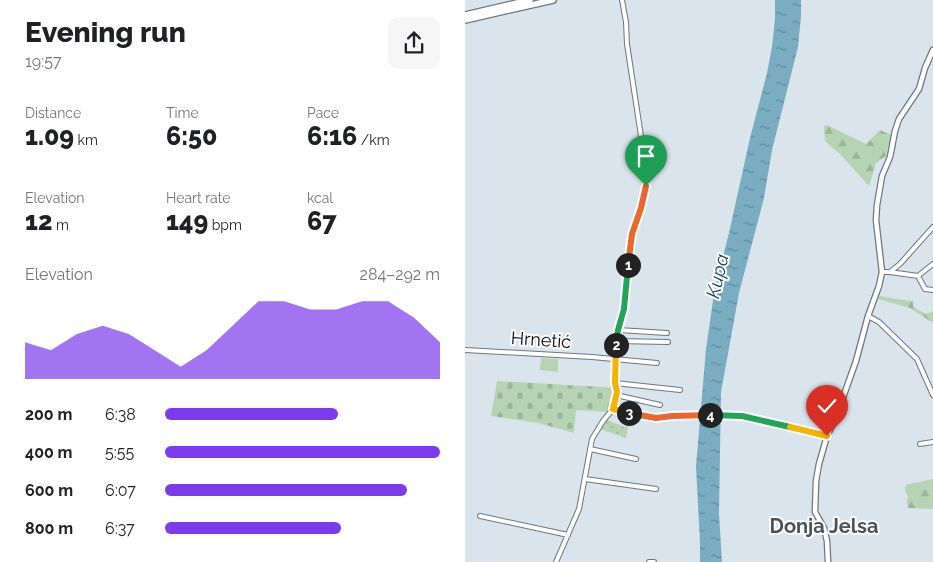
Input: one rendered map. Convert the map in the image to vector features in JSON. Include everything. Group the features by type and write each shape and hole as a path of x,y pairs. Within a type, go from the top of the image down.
{"highway":[{"path":"465,15 530,0"},
{"path":"465,20 553,0"}],"main road":[{"path":"828,562 824,528 815,512 816,481 819,464 827,436 835,420 856,361 868,316 879,286 882,272 876,220 882,176 890,157 899,119 919,89 933,50"}],"street":[{"path":"556,562 579,509 592,439 613,409 616,395 616,341 624,309 632,234 643,203 647,180 622,0"},
{"path":"890,272 900,264 933,227"},
{"path":"882,272 918,276 933,264"},
{"path":"918,276 925,289 933,290"},
{"path":"868,316 879,322 917,359 933,395"},
{"path":"618,330 667,333"},
{"path":"616,341 668,342"},
{"name":"Hrnetić","path":"465,350 592,357 657,363"},
{"path":"615,383 680,390"},
{"path":"616,395 660,404"},
{"path":"613,409 656,418 736,415 827,436"},
{"path":"920,444 933,442"},
{"path":"590,449 636,459"},
{"path":"585,479 656,489"},
{"path":"479,516 568,535"},
{"path":"649,562 654,562"}],"green space":[{"path":"827,125 866,144 880,130 891,135 886,156 876,163 869,186 841,155 825,141 824,126"},
{"path":"880,296 914,301 913,307 926,314 933,311 933,323 910,308 878,299"},
{"path":"541,358 558,359 558,372 540,370"},
{"path":"497,381 603,387 614,389 613,402 607,412 576,410 574,433 538,423 491,416"},
{"path":"607,420 625,427 626,425 628,426 626,438 600,429"},
{"path":"933,479 933,509 908,508 906,485"}],"water":[{"path":"775,0 801,0 798,47 772,150 764,198 739,293 721,392 719,514 722,562 700,562 696,466 706,349 715,287 767,73 772,47"}],"district":[{"name":"Donja Jelsa","path":"824,526"}],"route":[{"path":"646,186 632,234 624,309 616,341 615,383 617,392 613,409 656,418 736,415 827,436"}],"water label":[{"name":"Kupa","path":"717,276"}]}
